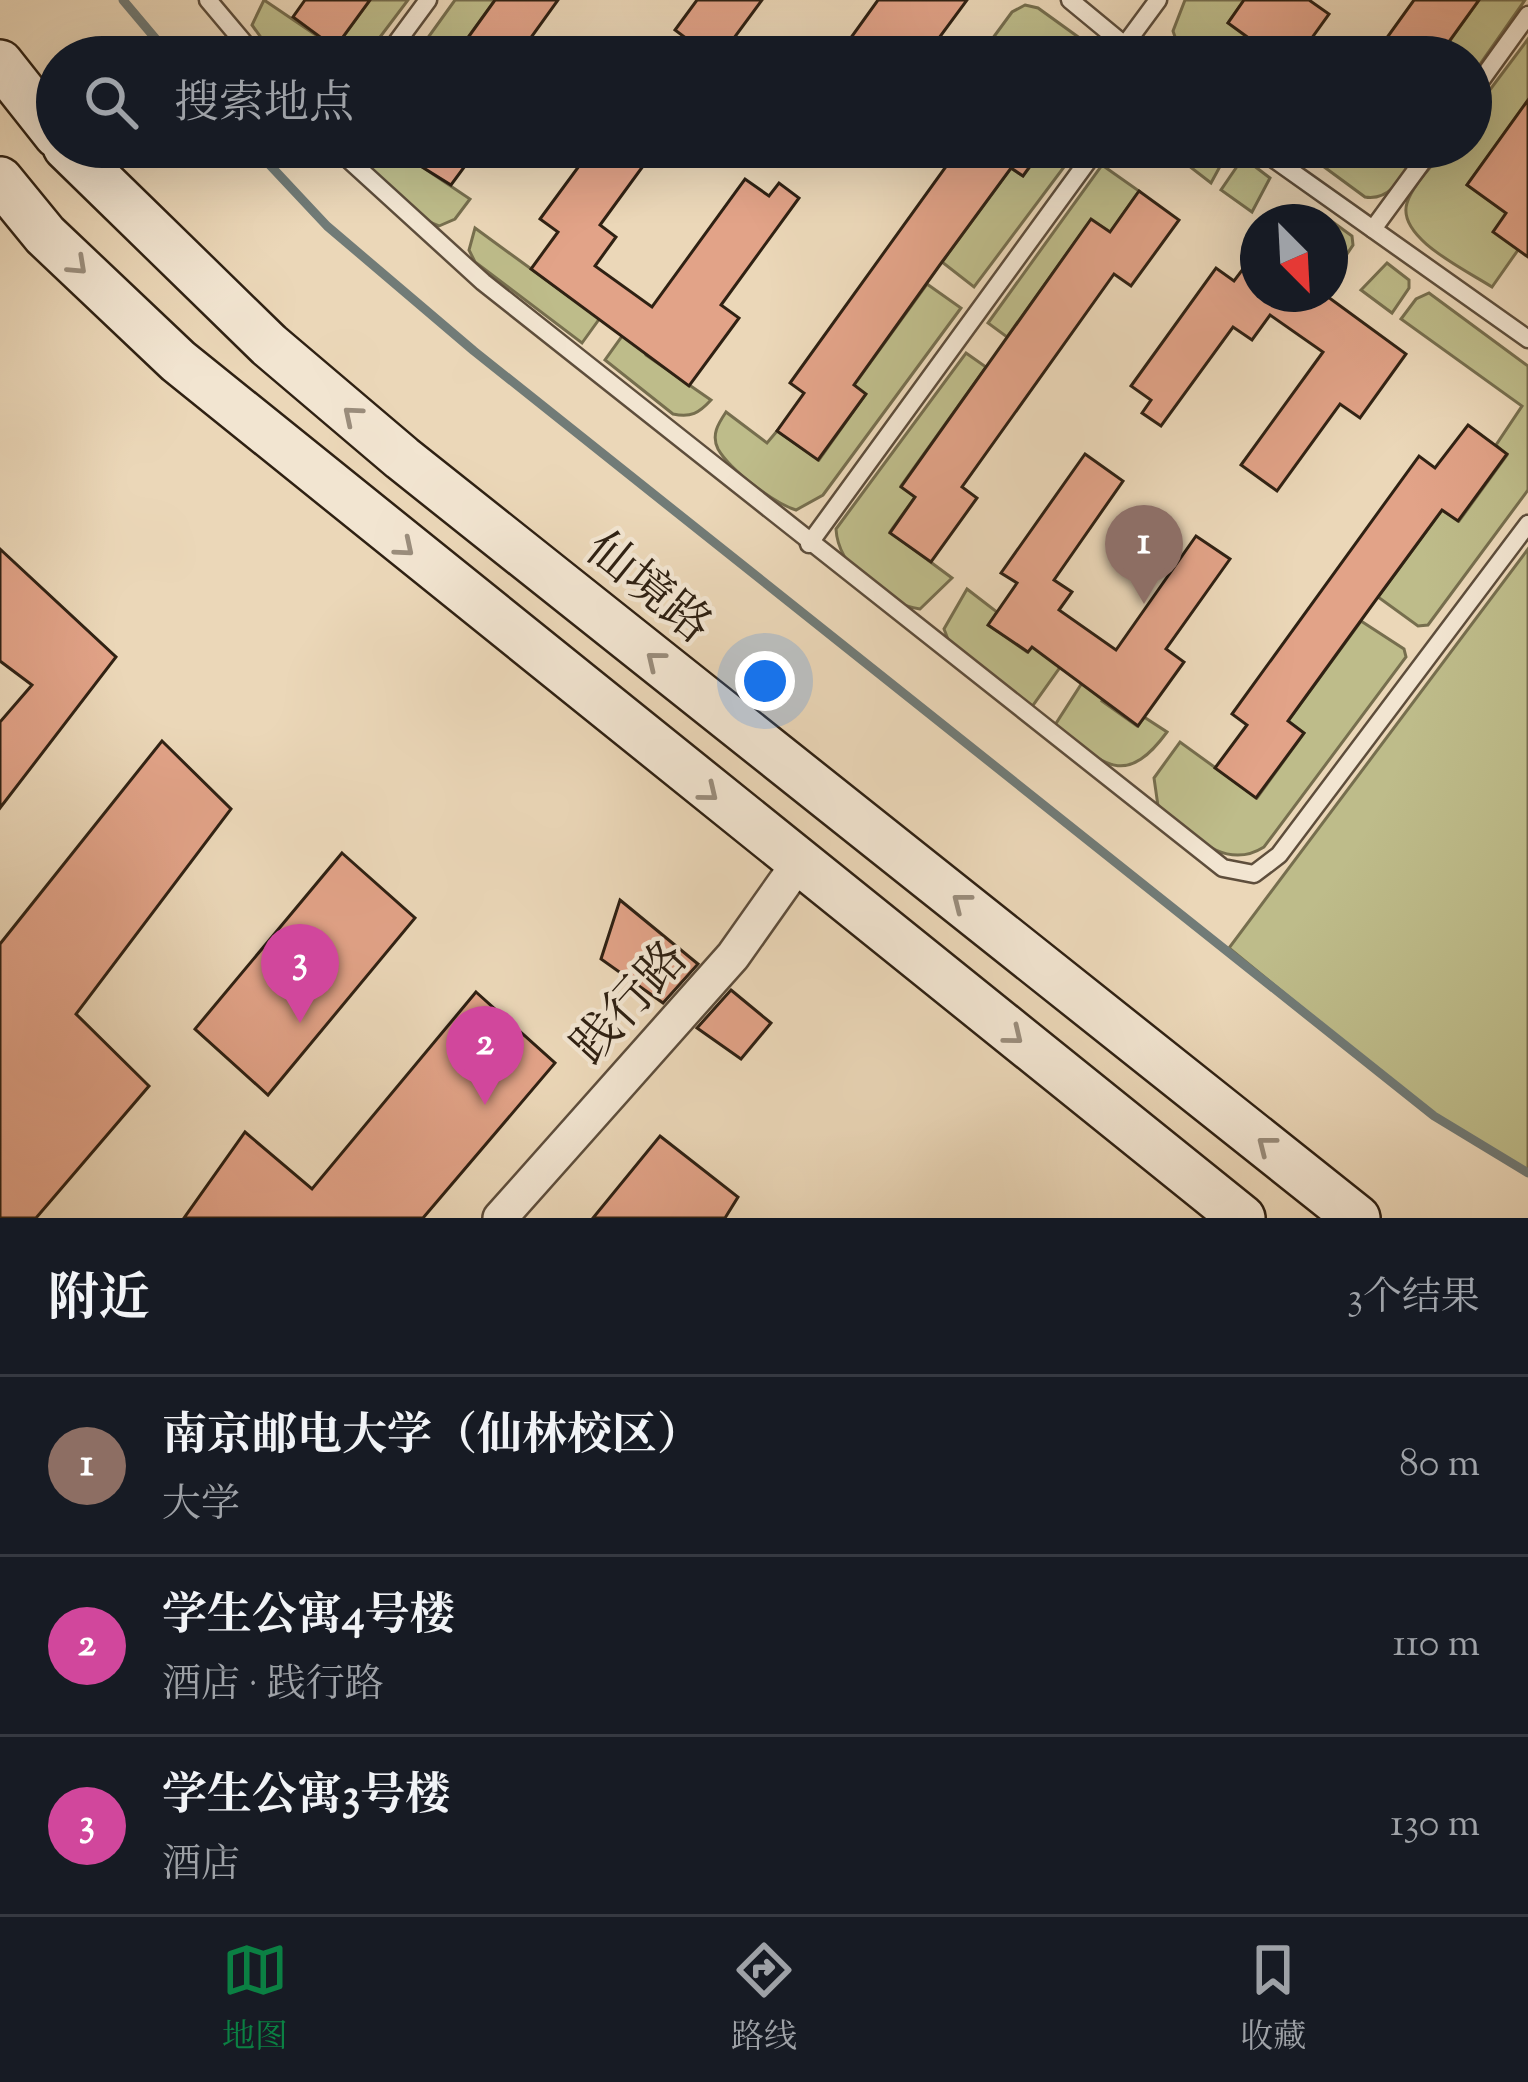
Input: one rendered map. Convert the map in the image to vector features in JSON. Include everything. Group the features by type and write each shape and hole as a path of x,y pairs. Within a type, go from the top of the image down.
{"main road":[{"path":"0,63 36,108"},
{"name":"仙境路","path":"88,168 269,345 1358,1218"},
{"path":"0,179 45,235 178,361 1242,1218"},
{"path":"798,864 840,807"}],"street":[{"name":"践行路","path":"500,1218 733,956 798,864"}],"lane":[{"path":"208,0 238,36"},
{"path":"401,36 428,0"},
{"path":"1070,0 1115,36"},
{"path":"1140,36 1158,0"},
{"path":"1492,65 1528,15"},
{"path":"357,168 483,282 1223,868 1253,874 1279,855 1528,524"},
{"path":"809,544 1083,168"},
{"path":"1287,168 1528,339"},
{"path":"1373,229 1418,168"}],"shaded area":[{"path":"264,0 317,36 260,36 252,25"},
{"path":"370,0 408,0 381,36 344,36"},
{"path":"455,0 495,0 469,36 429,36"},
{"path":"1185,0 1244,0 1228,23 1246,36 1175,36"},
{"path":"1479,0 1525,0 1492,47 1492,36 1453,36"},
{"path":"1025,5 1038,8 1077,36 994,36 1012,12"},
{"path":"1528,39 1528,100 1492,150 1492,87"},
{"path":"424,168 470,199 455,219 439,226 416,213 373,170"},
{"path":"1011,168 1023,176 1029,168 1063,168 974,287 942,262"},
{"path":"1100,168 1139,191 1110,232 1091,220 1007,337 988,323"},
{"path":"1192,168 1219,168 1211,183"},
{"path":"1236,168 1257,168 1270,178 1256,204 1241,204 1221,190"},
{"path":"1326,168 1408,168 1392,189 1365,197"},
{"path":"1430,168 1479,168 1467,185 1506,213 1518,250 1492,287 1452,263 1412,229 1407,203"},
{"path":"475,228 571,298 610,304 582,343 475,262 469,250"},
{"path":"1387,263 1409,280 1409,288 1392,313 1361,290"},
{"path":"927,284 961,308 823,495 796,510 753,485 732,466 716,444 715,434 726,412 767,443 777,431 819,460 865,395 854,385"},
{"path":"1429,293 1528,366 1528,490 1428,625 1418,626 1378,597 1442,510 1459,521 1507,455 1496,445 1522,406 1401,319 1416,299"},
{"path":"633,321 646,355 711,400 703,408 690,415 673,414 605,360"},
{"path":"966,353 986,367 901,486 915,497 890,532 952,578 920,609 892,600 865,581 845,557 836,529"},
{"path":"1528,549 1528,1173 1434,1116 1229,948"},
{"path":"967,589 997,612 989,625 1027,652 1045,629 1073,649 1031,708 951,647 944,629"},
{"path":"1361,621 1404,649 1406,657 1264,847 1249,854 1221,852 1194,837 1158,806 1154,778 1180,742 1257,798 1304,733 1288,721"},
{"path":"1115,680 1102,701 1137,726 1144,717 1167,732 1151,750 1124,766 1099,759 1055,725 1082,683"}],"building":[{"path":"305,0 370,0 344,36 319,36 293,17"},
{"path":"495,0 558,0 532,36 469,36"},
{"path":"697,0 762,0 735,36 683,36 675,30"},
{"path":"878,0 967,0 940,36 852,36"},
{"path":"1244,0 1309,0 1329,14 1313,36 1246,36 1228,23"},
{"path":"1414,0 1479,0 1453,36 1388,36"},
{"path":"1528,100 1528,257 1493,232 1506,213 1467,185 1479,168 1492,168 1492,150"},
{"path":"424,168 464,168 451,185"},
{"path":"578,168 642,168 600,225 616,237 595,266 652,307 745,179 769,196 779,183 799,198 721,305 739,318 689,386 531,269 558,232 540,219"},
{"path":"945,168 1011,168 854,385 866,394 818,460 777,431 804,393 790,383"},
{"path":"1139,191 1179,220 1131,286 1114,274 962,487 977,498 931,562 890,533 915,497 901,487 1091,219 1110,232"},
{"path":"1216,268 1234,281 1240,273 1240,312 1348,312 1406,354 1360,418 1340,404 1277,491 1241,465 1323,352 1270,315 1252,340 1233,327 1161,426 1142,413 1151,400 1131,386"},
{"path":"1468,425 1507,454 1458,521 1442,510 1378,597 1288,721 1304,733 1256,798 1215,768 1247,725 1232,714 1419,456 1435,468"},
{"path":"1085,454 1123,481 1054,580 1072,592 1059,610 1116,650 1196,536 1230,559 1166,649 1184,662 1138,726 1032,647 1028,652 988,625 1017,583 1001,573"},
{"path":"0,549 116,657 0,808 0,722 32,685 0,661"},
{"path":"162,741 231,809 76,1014 149,1086 36,1218 0,1218 0,944"},
{"path":"342,853 415,918 268,1095 195,1029"},
{"path":"620,900 698,964 663,1003 601,959"},
{"path":"731,990 771,1023 741,1059 697,1028"},
{"path":"476,992 555,1063 423,1218 184,1218 245,1132 312,1189"},
{"path":"660,1136 738,1197 725,1218 593,1218"}],"waterway":[{"path":"123,0 153,36"},
{"path":"273,168 327,226 474,351 1434,1116 1528,1173"}],"place":[{"name":"南京邮电大学（仙林校区）","path":"1144,604"},
{"name":"学生公寓3号楼","path":"300,1023"},
{"name":"学生公寓4号楼","path":"485,1105"}]}
